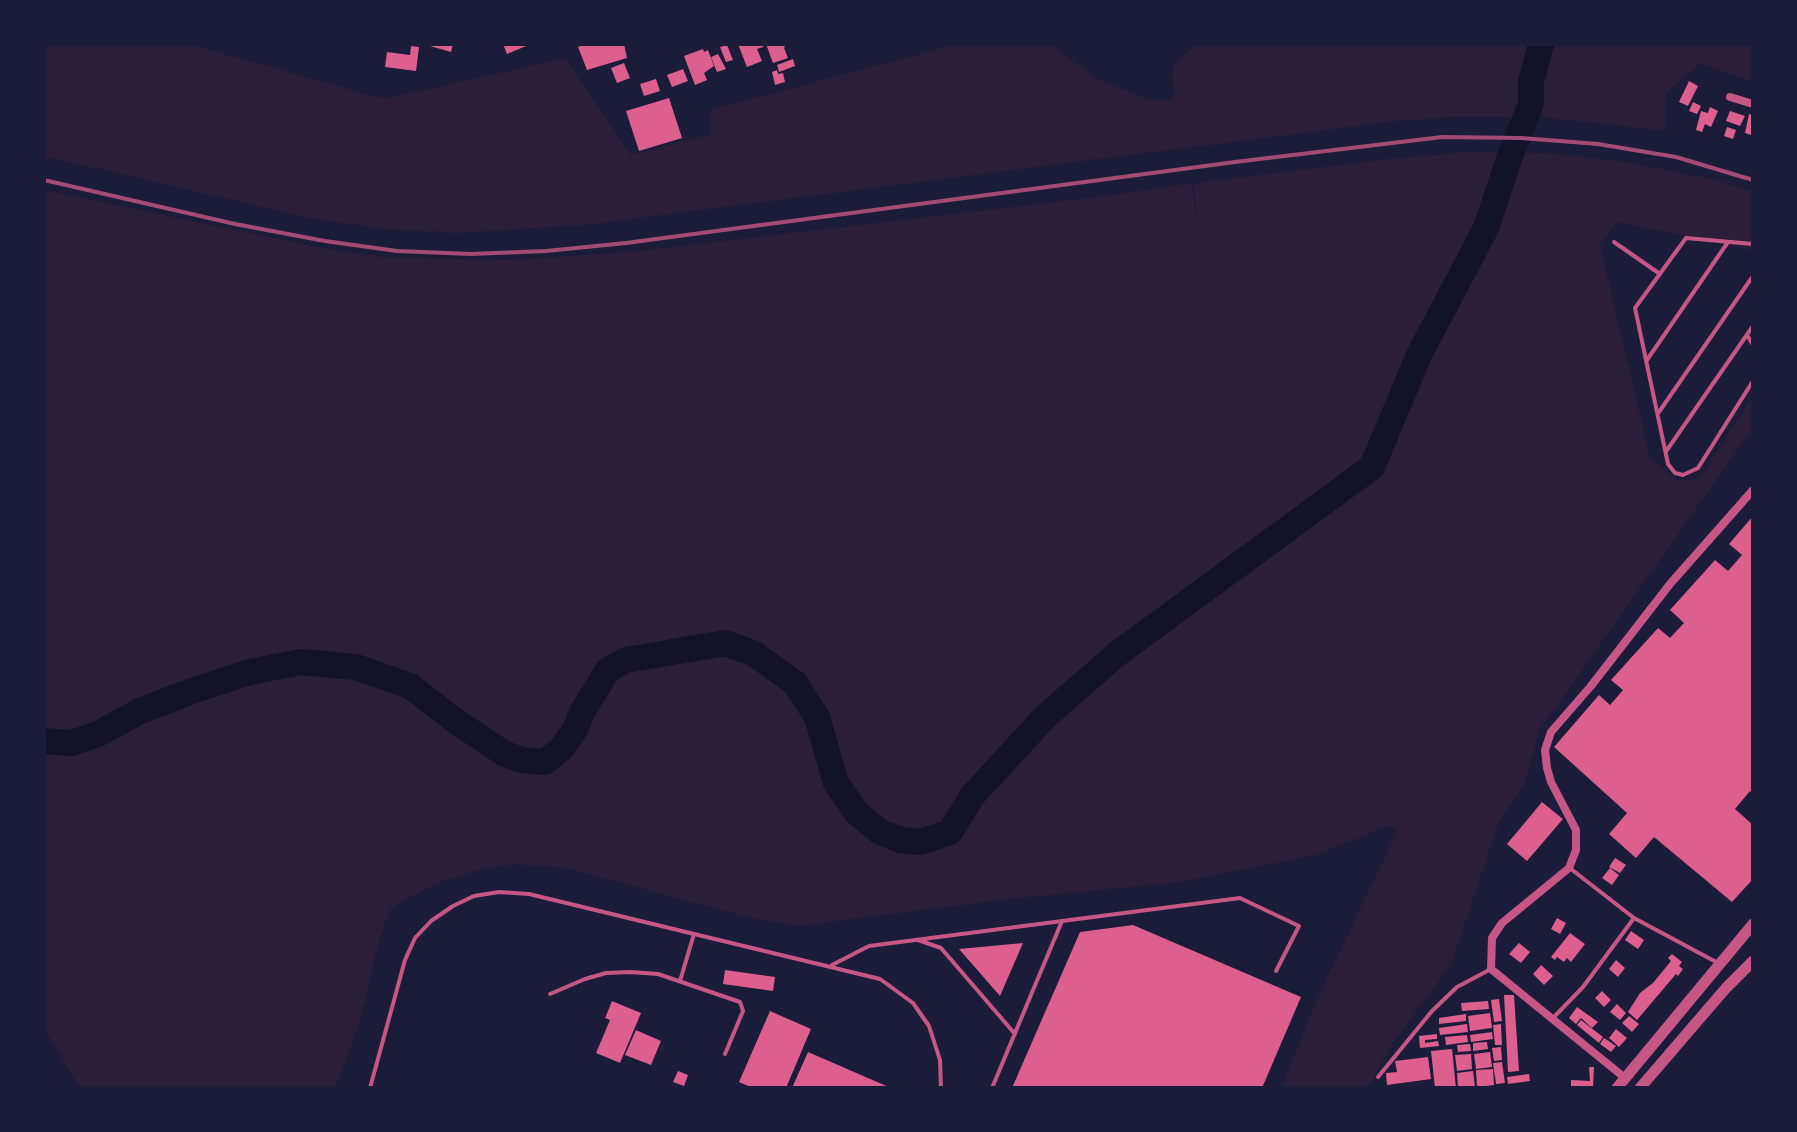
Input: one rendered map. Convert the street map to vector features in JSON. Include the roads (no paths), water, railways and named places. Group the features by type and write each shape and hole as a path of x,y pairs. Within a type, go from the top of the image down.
{"street":[{"path":"1730,97 1753,104"},
{"path":"1753,490 1670,584 1551,732 1545,750 1547,768 1577,838 1569,868 1502,923 1492,938 1491,969 1553,1018 1621,1083 1753,924"},
{"path":"1640,1088 1753,961"}],"lane":[{"path":"1753,244 1686,238 1635,308 1668,464 1675,473 1683,475 1698,468 1753,381"},
{"path":"1614,242 1660,274"},
{"path":"1647,360 1728,242"},
{"path":"1659,412 1753,276"},
{"path":"1667,450 1753,326"},
{"path":"1747,335 1753,345"},
{"path":"1569,868 1634,918 1720,964"},
{"path":"370,1088 400,974 415,938 431,921 474,896 499,892 529,894 880,979 913,1003 929,1026 942,1070 941,1088"},
{"path":"830,966 869,946 1240,898 1299,926 1276,971"},
{"path":"1553,1018 1583,987 1634,918"},
{"path":"992,1088 1062,921"},
{"path":"680,981 694,934"},
{"path":"916,940 941,948 1015,1034"},
{"path":"1378,1077 1432,1011 1457,987 1491,969"},
{"path":"550,994 606,973 658,974 680,981 743,1005 725,1054"}],"waterway":[{"path":"44,741 72,743 192,691 250,672 301,662 356,667 410,686 505,754 522,760 545,762 561,749 575,730 582,712 608,670 626,660 725,643 753,653 795,683 817,717 836,783 856,812 880,832 901,840 921,842 950,832 973,795 1045,717 1117,654 1372,467 1419,355 1486,228 1531,104 1531,82 1541,44"}],"railway":[{"path":"44,180 235,224 325,241 397,251 471,254 626,243 1442,137 1521,138 1598,144 1676,157 1753,180"}]}
